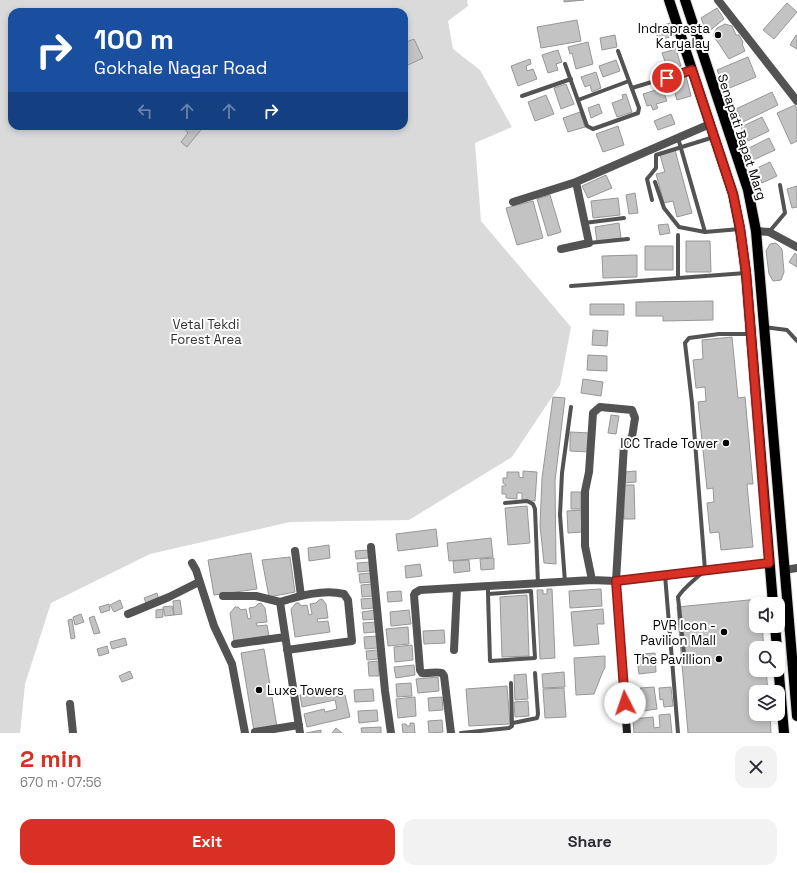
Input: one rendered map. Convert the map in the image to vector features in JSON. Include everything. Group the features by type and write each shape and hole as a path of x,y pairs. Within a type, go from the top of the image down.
{"main road":[{"name":"Senapati Bapat Marg","path":"669,0 733,194 740,228 746,273 772,597"},
{"name":"Senapati Bapat Marg","path":"687,0 704,63 748,190 756,231 797,716"},
{"path":"779,677 784,733"}],"street":[{"path":"718,0 797,101"},
{"path":"513,202 576,182 710,124"},
{"path":"561,249 589,243 576,182"},
{"path":"756,231 769,232 797,247"},
{"path":"592,580 585,546 585,491 589,472 593,413 600,407 632,410 635,418 632,437 624,444 616,581 627,733"},
{"path":"371,547 385,691 391,733"},
{"path":"295,551 300,596"},
{"path":"192,563 196,570 214,626 232,664 245,733"},
{"path":"451,733 444,676 439,672 426,674 422,673 420,670 414,595 420,590 457,588 488,590 592,580 616,581 769,563"},
{"path":"784,570 797,568"},
{"path":"128,614 169,597 199,582"},
{"path":"454,650 457,588"},
{"path":"223,596 256,596 280,602 300,596 335,592 344,594 348,600 352,641 287,650"},
{"path":"256,732 299,729 280,602"},
{"path":"235,644 285,637"},
{"path":"70,704 73,733"}],"lane":[{"path":"565,64 587,126 593,129 638,113 639,108 618,52"},
{"path":"632,88 692,70"},
{"path":"522,96 571,78"},
{"path":"578,100 629,81"},
{"path":"652,200 647,179 656,168 656,155 714,137"},
{"path":"678,138 705,232"},
{"path":"655,182 664,208 679,227 705,232 740,228"},
{"path":"769,232 785,213 780,185"},
{"path":"584,223 624,218"},
{"path":"678,235 678,278"},
{"path":"589,243 628,239"},
{"path":"572,286 746,273"},
{"path":"764,327 786,330 797,341"},
{"path":"685,662 678,597 682,590 688,587 705,570 692,403 685,343 689,338 712,335 751,334"},
{"path":"565,582 560,515 562,473 570,407"},
{"path":"505,503 526,501 533,504 535,509 538,584"},
{"path":"665,575 675,680 678,733"},
{"path":"488,590 531,591 535,658 490,661 488,590"},
{"path":"513,723 537,718 536,673"},
{"path":"461,733 509,728 512,726 511,683"}],"green space":[{"name":"Vetal Tekdi Forest Area","path":"0,0 467,0 468,6 448,21 453,49 480,70 512,127 475,143 481,221 571,327 560,385 512,457 409,520 290,522 150,554 51,603 25,684 20,733 0,733"}],"building":[{"path":"564,0 584,0 564,2"},
{"path":"787,3 797,12 774,39 763,30"},
{"path":"717,8 724,19 707,33 701,18"},
{"path":"577,20 581,41 541,48 537,27"},
{"path":"670,23 674,36 658,40 655,28"},
{"path":"725,24 732,26 736,35 739,35 743,42 742,44 745,51 729,59 713,35 717,28"},
{"path":"615,35 617,47 602,50 600,38"},
{"path":"796,35 797,36 797,49 790,45"},
{"path":"414,39 423,58 408,65 408,41"},
{"path":"588,42 593,64 576,69 572,53 570,54 568,47"},
{"path":"676,49 681,66 668,70 662,53"},
{"path":"558,50 562,62 556,64 558,70 548,73 542,55"},
{"path":"748,57 756,77 725,90 717,70"},
{"path":"530,59 531,64 526,66 527,71 533,69 537,79 518,86 511,66"},
{"path":"616,60 620,71 603,77 599,66"},
{"path":"596,72 601,88 592,92 590,85 585,87 581,77"},
{"path":"686,76 691,96 677,100 671,81"},
{"path":"566,84 574,104 561,109 554,88"},
{"path":"662,88 667,101 656,104 658,108 653,110 651,105 647,106 643,94"},
{"path":"772,92 778,105 743,122 736,109"},
{"path":"626,94 632,112 617,117 612,103 623,99 622,95"},
{"path":"546,95 554,114 535,121 528,102"},
{"path":"599,104 602,113 591,118 588,108"},
{"path":"795,105 797,109 797,141 791,144 777,113"},
{"path":"580,112 585,127 568,132 563,118"},
{"path":"671,114 675,124 658,130 654,121"},
{"path":"762,117 769,131 748,141 741,127"},
{"path":"618,126 624,145 603,152 596,134"},
{"path":"185,130 201,130 187,147 181,142 188,133"},
{"path":"769,138 775,150 749,162 743,151"},
{"path":"675,150 692,213 677,217 673,201 664,203 656,174 665,172 660,155"},
{"path":"770,162 777,176 762,183 755,169"},
{"path":"606,175 612,188 588,198 582,186"},
{"path":"797,186 797,207 792,208 787,189"},
{"path":"635,193 638,213 629,214 626,195"},
{"path":"550,195 561,232 548,236 537,199"},
{"path":"618,198 620,215 593,218 591,201"},
{"path":"533,201 543,238 517,245 506,208"},
{"path":"619,223 621,238 597,242 595,227"},
{"path":"668,224 670,233 660,235 658,225"},
{"path":"686,241 710,241 711,272 686,272"},
{"path":"776,243 782,249 784,272 781,280 773,281 769,274 766,251 770,244"},
{"path":"645,246 673,246 673,270 645,270"},
{"path":"795,253 797,255 797,267 789,262"},
{"path":"637,255 637,277 603,278 602,256"},
{"path":"713,301 713,320 663,321 663,316 636,316 636,302"},
{"path":"590,304 624,304 624,315 590,315"},
{"path":"593,330 608,331 607,346 592,345"},
{"name":"ICC Trade Tower","path":"732,337 738,398 745,397 753,484 747,484 753,547 721,550 719,532 710,533 707,503 714,502 713,488 707,489 698,402 706,401 705,387 696,388 693,360 703,359 702,340"},
{"path":"588,355 607,356 607,371 587,370"},
{"path":"583,379 603,382 601,396 581,393"},
{"path":"553,397 565,398 555,481 556,564 544,563 540,526 542,478"},
{"path":"611,415 619,416 616,434 608,433"},
{"path":"570,432 590,433 589,452 570,451"},
{"path":"523,471 537,472 535,501 522,500 522,493 517,493 517,499 506,498 506,494 502,494 502,486 506,485 503,483 503,478 507,478 507,472 519,472 519,477 523,478"},
{"path":"636,471 636,482 624,483 624,472"},
{"path":"623,485 634,485 635,519 624,519"},
{"path":"571,492 581,492 581,509 571,509"},
{"path":"527,506 530,543 508,545 505,508"},
{"path":"581,510 582,532 568,533 567,511"},
{"path":"436,529 438,546 398,551 396,534"},
{"path":"491,538 493,557 449,561 447,543"},
{"path":"329,545 330,558 309,561 308,548"},
{"path":"368,550 368,558 356,559 355,551"},
{"path":"251,553 257,589 214,595 208,560"},
{"path":"290,557 295,592 269,597 262,560"},
{"path":"494,558 494,569 481,570 480,559"},
{"path":"469,560 470,571 454,573 453,561"},
{"path":"370,562 370,571 358,572 357,563"},
{"path":"420,564 422,576 406,578 405,566"},
{"path":"371,573 372,582 360,583 359,574"},
{"path":"372,584 373,596 362,597 361,585"},
{"path":"547,589 552,589 555,658 540,659 537,590 543,590 543,594 547,594"},
{"path":"601,589 602,606 570,608 569,591"},
{"path":"401,591 402,601 388,602 387,592"},
{"path":"157,593 159,599 146,603 144,598"},
{"path":"527,595 529,656 502,657 500,597"},
{"path":"374,598 375,608 362,609 361,599"},
{"path":"322,599 326,604 328,618 317,619 318,622 328,621 330,632 295,637 291,609 296,603 299,603 301,606 307,605 309,615 312,614 310,604 316,603"},
{"path":"120,600 123,608 114,612 110,605"},
{"path":"180,600 182,614 174,615 173,601"},
{"name":"The Pavillion","path":"749,600 749,633 763,633 763,641 749,641 749,677 767,677 767,685 749,685 749,721 770,721 771,733 688,733 677,607"},
{"path":"261,603 265,608 267,622 256,623 257,626 267,625 269,636 234,641 230,613 235,607 238,607 241,610 246,609 248,619 251,618 249,608 255,607"},
{"path":"109,604 110,610 101,613 99,607"},
{"path":"172,606 174,615 165,616 163,607"},
{"path":"163,609 163,617 156,618 156,610"},
{"path":"603,609 604,624 597,624 599,644 574,646 571,612"},
{"path":"375,610 376,619 363,620 362,612"},
{"path":"409,610 411,624 391,626 390,612"},
{"path":"81,614 84,622 75,625 73,617"},
{"path":"94,616 100,633 94,634 89,618"},
{"path":"72,619 75,638 71,639 68,620"},
{"path":"375,622 376,632 364,633 363,623"},
{"path":"408,627 409,644 388,646 386,629"},
{"path":"444,630 445,643 424,644 423,631"},
{"path":"377,636 378,648 365,649 364,637"},
{"path":"125,638 127,645 112,649 110,642"},
{"path":"412,645 413,660 395,662 394,647"},
{"path":"107,646 109,653 99,656 97,649"},
{"name":"Luxe Towers","path":"264,649 277,727 254,731 241,653"},
{"path":"378,650 378,659 367,660 366,651"},
{"path":"655,653 656,672 639,674 637,660 640,660 640,654"},
{"path":"605,656 605,668 594,694 576,695 574,658"},
{"path":"378,661 379,676 369,676 368,662"},
{"path":"414,665 415,675 396,678 394,667"},
{"path":"130,671 133,678 122,682 119,676"},
{"path":"564,672 565,687 543,688 542,674"},
{"path":"526,674 528,699 515,700 514,675"},
{"path":"438,677 439,691 418,693 416,679"},
{"path":"411,683 412,696 397,697 396,684"},
{"path":"507,686 510,724 469,726 466,689"},
{"path":"333,687 335,697 345,695 350,717 307,727 304,714 324,709 325,712 337,709 335,700 302,707 300,695"},
{"path":"654,687 657,709 643,711 640,688"},
{"path":"671,687 673,706 664,707 663,699 660,700 659,688"},
{"path":"564,688 566,717 545,718 543,689"},
{"path":"373,689 374,701 355,702 354,690"},
{"path":"415,697 416,716 398,718 396,699"},
{"path":"442,697 443,710 429,711 428,698"},
{"path":"528,701 529,716 515,717 514,702"},
{"path":"377,710 378,721 359,723 358,711"},
{"path":"670,714 672,733 634,733 633,719 653,717 654,728 660,727 659,715"},
{"path":"442,720 443,732 429,733 428,721"},
{"path":"410,723 414,723 415,733 403,733 402,724 410,726"},
{"path":"381,727 381,733 362,733 361,728"},
{"path":"336,728 342,733 332,733"},
{"path":"321,730 321,733 306,733"}],"place":[{"name":"Indraprasta Karyalay","path":"718,35"},
{"name":"ICC Trade Tower","path":"726,443"},
{"name":"PVR Icon - Pavilion Mall","path":"724,632"},
{"name":"The Pavillion","path":"719,659"},
{"name":"Luxe Towers","path":"259,690"}],"route":[{"path":"625,703 616,581 769,563 746,273 740,228 733,194 692,70 667,78"}]}
